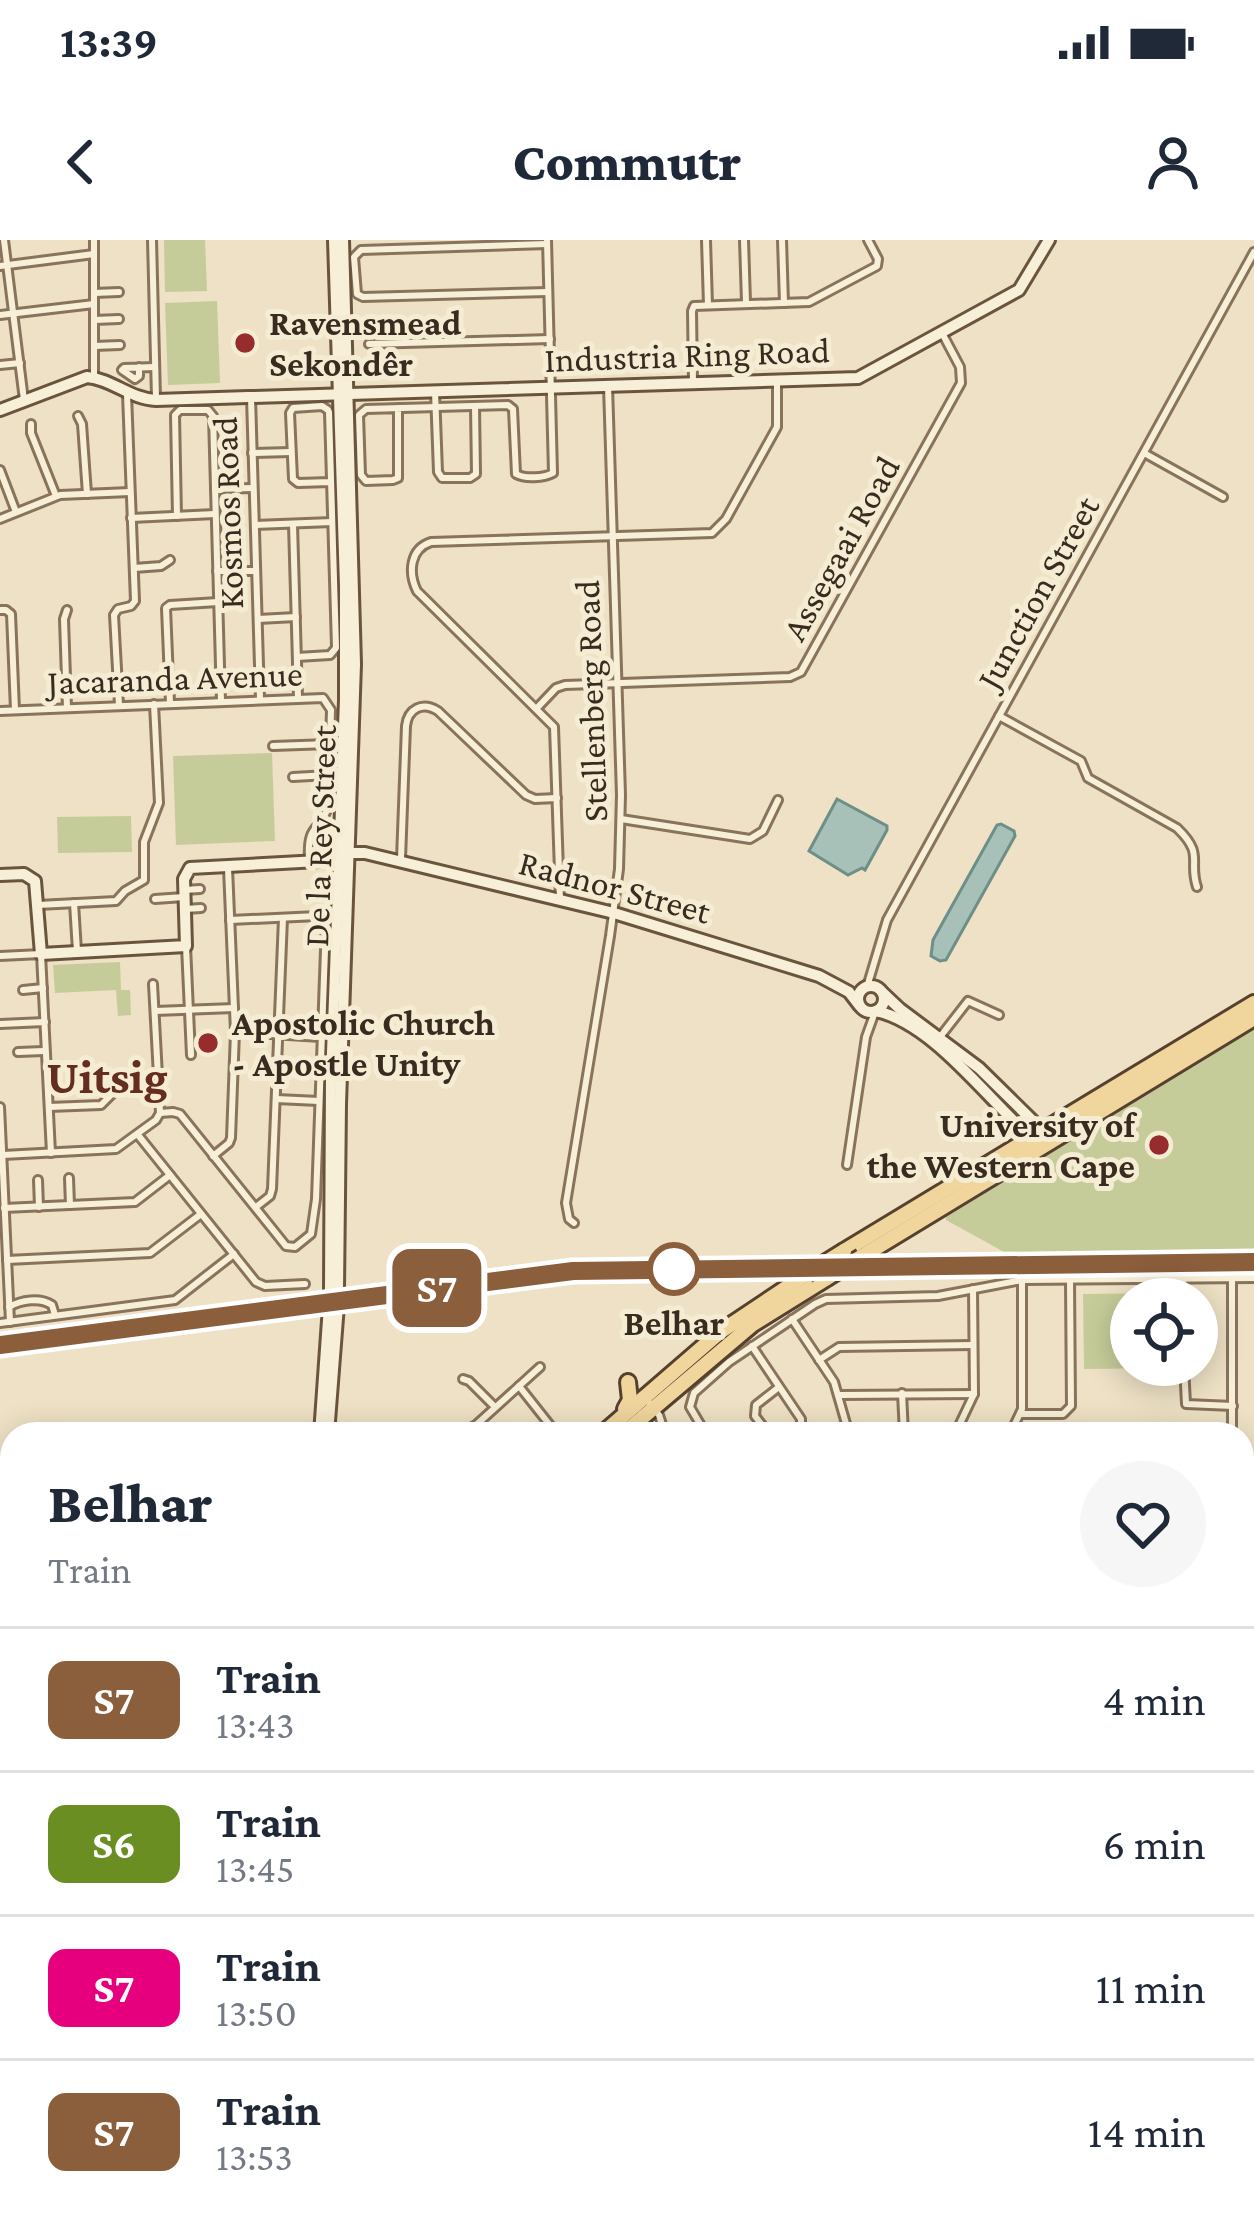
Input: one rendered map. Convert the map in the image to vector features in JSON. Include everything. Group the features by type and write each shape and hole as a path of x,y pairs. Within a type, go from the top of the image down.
{"main road":[{"path":"649,1401 753,1324 1254,1003"},
{"path":"625,1422 720,1332 807,1274 1254,1018"},
{"path":"622,1422 630,1400 628,1382"}],"street":[{"path":"4,240 24,400"},
{"path":"0,410 83,377 94,377 94,240"},
{"path":"152,240 156,400"},
{"name":"De la Rey Street","path":"325,1422 334,1289 344,857 355,626 338,240"},
{"path":"706,240 707,305"},
{"path":"744,240 746,304"},
{"path":"782,240 784,302"},
{"path":"693,383 692,310 696,305 813,301 875,267 878,259 868,240"},
{"name":"Industria Ring Road","path":"94,377 127,394 156,400 858,378 1021,289 1049,240"},
{"path":"398,408 398,478 366,481 361,475 359,415 366,409 435,406 512,406 516,474 550,475 554,469 547,242 362,250 354,256 355,288 363,297 548,292"},
{"name":"Junction Street","path":"866,987 887,920 1254,252"},
{"path":"4,265 94,254"},
{"path":"94,293 119,292"},
{"path":"0,315 94,304"},
{"path":"94,320 119,319"},
{"name":"Assegaai Road","path":"537,708 562,685 801,673 961,383 960,367 942,333"},
{"path":"369,344 550,339"},
{"path":"94,346 120,345"},
{"path":"0,365 20,363"},
{"path":"139,367 155,367"},
{"path":"560,901 555,731 415,588 414,556 431,542 706,534 721,526 777,427 777,381"},
{"name":"Stellenberg Road","path":"574,1223 569,1220 566,1202 614,913 621,819 608,386"},
{"path":"435,392 438,472 444,479 476,474 475,406"},
{"path":"118,706 114,617 117,610 135,603 127,394"},
{"name":"Kosmos Road","path":"251,398 260,699"},
{"path":"297,657 330,655 336,650 331,482 327,408 291,409 294,481 331,482"},
{"path":"177,516 176,413 206,410 211,412 215,489 221,701"},
{"path":"79,416 87,494"},
{"path":"32,424 31,433 56,496"},
{"path":"252,453 291,452"},
{"path":"1144,453 1223,497"},
{"path":"0,470 16,512"},
{"path":"215,489 254,488"},
{"path":"0,519 56,496 130,491"},
{"path":"131,518 215,514"},
{"path":"255,525 332,522"},
{"path":"293,524 298,697"},
{"path":"134,568 160,566 170,560"},
{"path":"217,572 256,571"},
{"path":"170,703 165,609 170,604 218,602"},
{"path":"0,610 8,610 11,616 15,710"},
{"path":"67,610 67,708"},
{"path":"257,619 296,617"},
{"name":"Jacaranda Avenue","path":"0,711 320,697 332,710 327,811 308,837 310,860"},
{"path":"38,904 116,901 145,880 144,842 159,803 154,704"},
{"path":"397,862 406,722 416,708 428,706 438,711 526,796 557,798"},
{"path":"999,716 1081,761 1088,778 1180,831 1195,854 1197,886"},
{"path":"272,746 330,744"},
{"path":"293,777 329,775"},
{"path":"621,819 750,839 763,831 778,800"},
{"name":"Radnor Street","path":"227,864 364,853 614,913 866,987"},
{"path":"191,1055 184,876 190,868 227,864 235,1032 231,1139 213,1156"},
{"path":"0,874 24,874 37,886 51,1153"},
{"path":"185,899 200,890"},
{"path":"155,899 185,899 201,908"},
{"path":"74,903 77,951"},
{"path":"160,1113 178,1113 286,1246 295,1247 313,1230 326,922 318,916 230,920"},
{"path":"255,1208 272,1189 284,918"},
{"path":"0,956 186,946"},
{"name":"Junction Street","path":"877,961 883,993"},
{"name":"Radnor Street","path":"819,976 849,992 860,1005"},
{"path":"1,1155 116,1149 156,1120 160,1113 153,984"},
{"path":"848,1165 866,1036 859,995 866,987 878,987 990,1087 1039,1141"},
{"path":"23,990 44,988"},
{"path":"866,1036 884,1004 883,993"},
{"path":"937,1041 968,1001 999,1015"},
{"path":"860,1005 937,1041"},
{"path":"155,1011 234,1008"},
{"path":"0,1024 45,1022"},
{"path":"235,1032 321,1037"},
{"path":"18,1052 46,1051"},
{"path":"49,1107 101,1105 116,1090"},
{"path":"276,1099 319,1101"},
{"path":"0,1107 9,1307 5,1322 177,1299 234,1254"},
{"path":"138,1135 259,1285 305,1284"},
{"path":"4,1208 135,1202 170,1175"},
{"path":"69,1178 70,1205"},
{"path":"38,1180 39,1207"},
{"path":"7,1260 152,1253 201,1214"},
{"path":"1218,1278 1254,1278"},
{"path":"1232,1278 1232,1422"},
{"path":"699,1422 690,1398 729,1362 815,1304 834,1298 938,1296 1022,1280 1110,1280"},
{"path":"1017,1422 1022,1414 1022,1280"},
{"path":"1022,1414 1063,1414 1071,1406 1070,1280"},
{"path":"961,1422 974,1394 973,1289"},
{"path":"9,1307 44,1301 52,1305 56,1316"},
{"path":"792,1319 839,1395 846,1422"},
{"path":"819,1360 843,1347 973,1345"},
{"path":"752,1346 801,1422"},
{"path":"476,1422 540,1367"},
{"path":"463,1379 495,1407"},
{"path":"519,1386 549,1422"},
{"path":"1185,1386 1186,1404 1233,1406"},
{"path":"759,1422 756,1405 779,1387"},
{"path":"902,1393 903,1422"},
{"path":"839,1395 974,1394"},
{"path":"649,1401 662,1422"},
{"path":"0,1971 0,1988"}],"green space":[{"path":"164,240 205,240 207,291 165,292"},
{"path":"217,301 220,383 168,385 165,303"},
{"path":"272,753 275,841 176,845 173,756"},
{"path":"131,816 132,852 58,853 57,817"},
{"path":"120,962 121,990 130,990 131,1015 118,1016 116,990 55,993 53,965"},
{"name":"University of the Western Cape","path":"1254,1029 1254,1250 1006,1253 946,1220 946,1217"},
{"path":"1083,1294 1110,1294 1110,1369 1084,1369"}],"water":[{"path":"837,799 887,826 865,870 848,875 809,851"},
{"path":"1001,824 1015,836 946,960 940,961 931,956 933,940"}],"railway":[{"path":"0,1345 573,1271 1254,1262"}],"train":[{"name":"S7","path":"0,1345 573,1271 1254,1262"}],"place":[{"name":"Ravensmead Sekondêr","path":"245,343"},
{"name":"Apostolic Church - Apostle Unity","path":"208,1043"},
{"name":"University of the Western Cape","path":"1159,1145"},
{"name":"Belhar","path":"674,1269"}],"district":[{"name":"Uitsig","path":"107,1076"}]}
